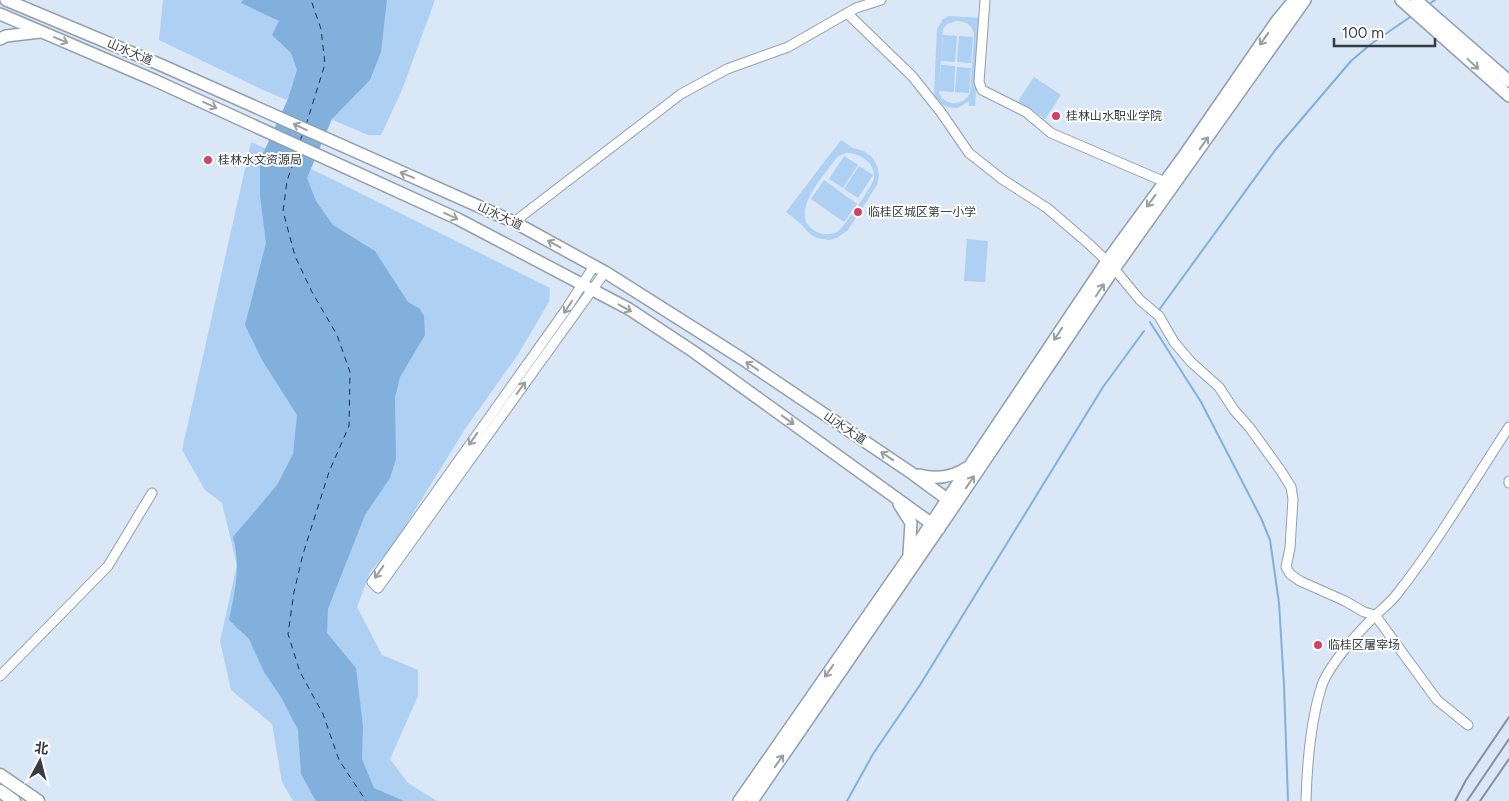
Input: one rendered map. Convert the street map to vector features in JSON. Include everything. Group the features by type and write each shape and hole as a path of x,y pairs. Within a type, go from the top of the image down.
{"highway":[{"path":"0,775 38,801"},
{"path":"0,791 14,801"}],"main road":[{"name":"山水大道","path":"6,0 161,65 514,222 599,269 741,358 952,502"},
{"path":"18,0 27,9"},
{"path":"752,801 1165,182 1276,22 1294,0"},
{"path":"952,502 970,466 1111,265 1305,0"},
{"path":"1401,0 1428,17 1509,81"},
{"path":"1416,0 1428,17 1509,96"},
{"name":"山水大道","path":"0,14 149,78 458,220 628,310 694,352 935,526"},
{"path":"0,39 6,36 43,32"},
{"path":"913,474 937,478 960,472 970,466"},
{"path":"895,498 911,524 909,557"},
{"path":"739,801 909,557 935,526"}],"street":[{"path":"514,222 681,94 728,69 788,47 856,8 881,0"},
{"path":"985,0 979,82 982,90 1026,112 1051,133 1165,182"},
{"path":"847,13 912,76 973,156 1002,179 1051,211 1111,265 1140,300 1160,317 1174,342 1188,359 1220,387 1234,410 1250,428 1287,479 1291,487 1293,499 1290,548 1286,567 1290,574 1300,581 1375,616 1437,700 1468,725"},
{"path":"587,288 372,582 378,588 587,288 599,269"},
{"path":"1306,801 1313,720 1322,685 1327,675 1346,649 1401,589 1509,427"},
{"path":"0,676 108,566 152,494"}],"shaded area":[{"path":"163,0 435,0 402,90 381,135 368,135 261,89 159,40"},
{"path":"243,0 387,0 381,52 370,80 332,119 307,178 316,201 333,225 375,251 408,302 420,309 424,316 425,335 400,377 395,398 396,459 390,478 365,515 328,609 327,633 356,668 363,726 362,759 374,788 404,801 316,801 301,774 298,730 281,697 264,672 249,639 229,620 237,568 233,537 277,485 293,454 297,415 262,360 245,325 266,243 260,196 260,160 288,99 297,70 291,53 272,35 279,21 241,3"},
{"path":"949,16 980,18 975,106 969,106 969,101 958,108 947,107 941,104 934,95 937,29 943,19","holes":["960,21 971,27 974,33 970,93 963,100 950,103 942,98 939,93 939,91 954,92 955,66 941,65 939,86 943,29 947,24"]},
{"path":"943,35 957,36 955,62 941,61"},
{"path":"959,36 973,37 971,63 957,62"},
{"path":"957,67 971,68 969,93 955,92"},
{"path":"1034,77 1061,95 1045,119 1018,101"},
{"path":"841,140 872,157 879,175 877,185 848,230 837,238 829,240 817,238 786,212","holes":["851,153 856,154 869,163 874,173 873,182 858,206 837,232 823,234 815,231 807,224 805,214 806,204 811,193 838,156"]},
{"path":"251,142 330,178 550,288 549,302 517,356 465,429 394,544 370,572 357,607 382,655 418,670 418,696 390,759 408,783 437,801 293,801 282,782 272,724 231,690 220,641 237,565 222,503 205,490 182,450"},
{"path":"844,156 858,165 843,188 829,179"},
{"path":"859,166 873,175 858,198 844,189"},
{"path":"824,180 857,204 844,222 811,199"},
{"path":"967,239 988,241 985,282 964,281"}],"waterway":[{"path":"1429,4 1435,0"},
{"path":"1159,310 1276,149 1351,61 1371,44 1413,15"},
{"path":"1150,322 1201,402 1261,518 1270,540 1279,603 1288,801"},
{"path":"847,801 873,754 920,685 1103,387 1144,331"}],"ferry route":[{"path":"306,125 325,64 321,29 311,0"},
{"path":"300,141 303,133"},
{"path":"297,152 287,181 283,211 295,256 312,292 337,335 350,372 349,426 329,472 303,554 294,592 288,634 300,672 323,714 339,760 366,801"}],"railway":[{"path":"1455,801 1466,780 1509,717"},
{"path":"1467,801 1509,739"},
{"path":"1480,801 1509,759"}],"place":[{"name":"桂林山水职业学院","path":"1056,116"},
{"name":"桂林水文资源局","path":"208,160"},
{"name":"临桂区城区第一小学","path":"858,212"},
{"name":"临桂区屠宰场","path":"1318,645"}]}
